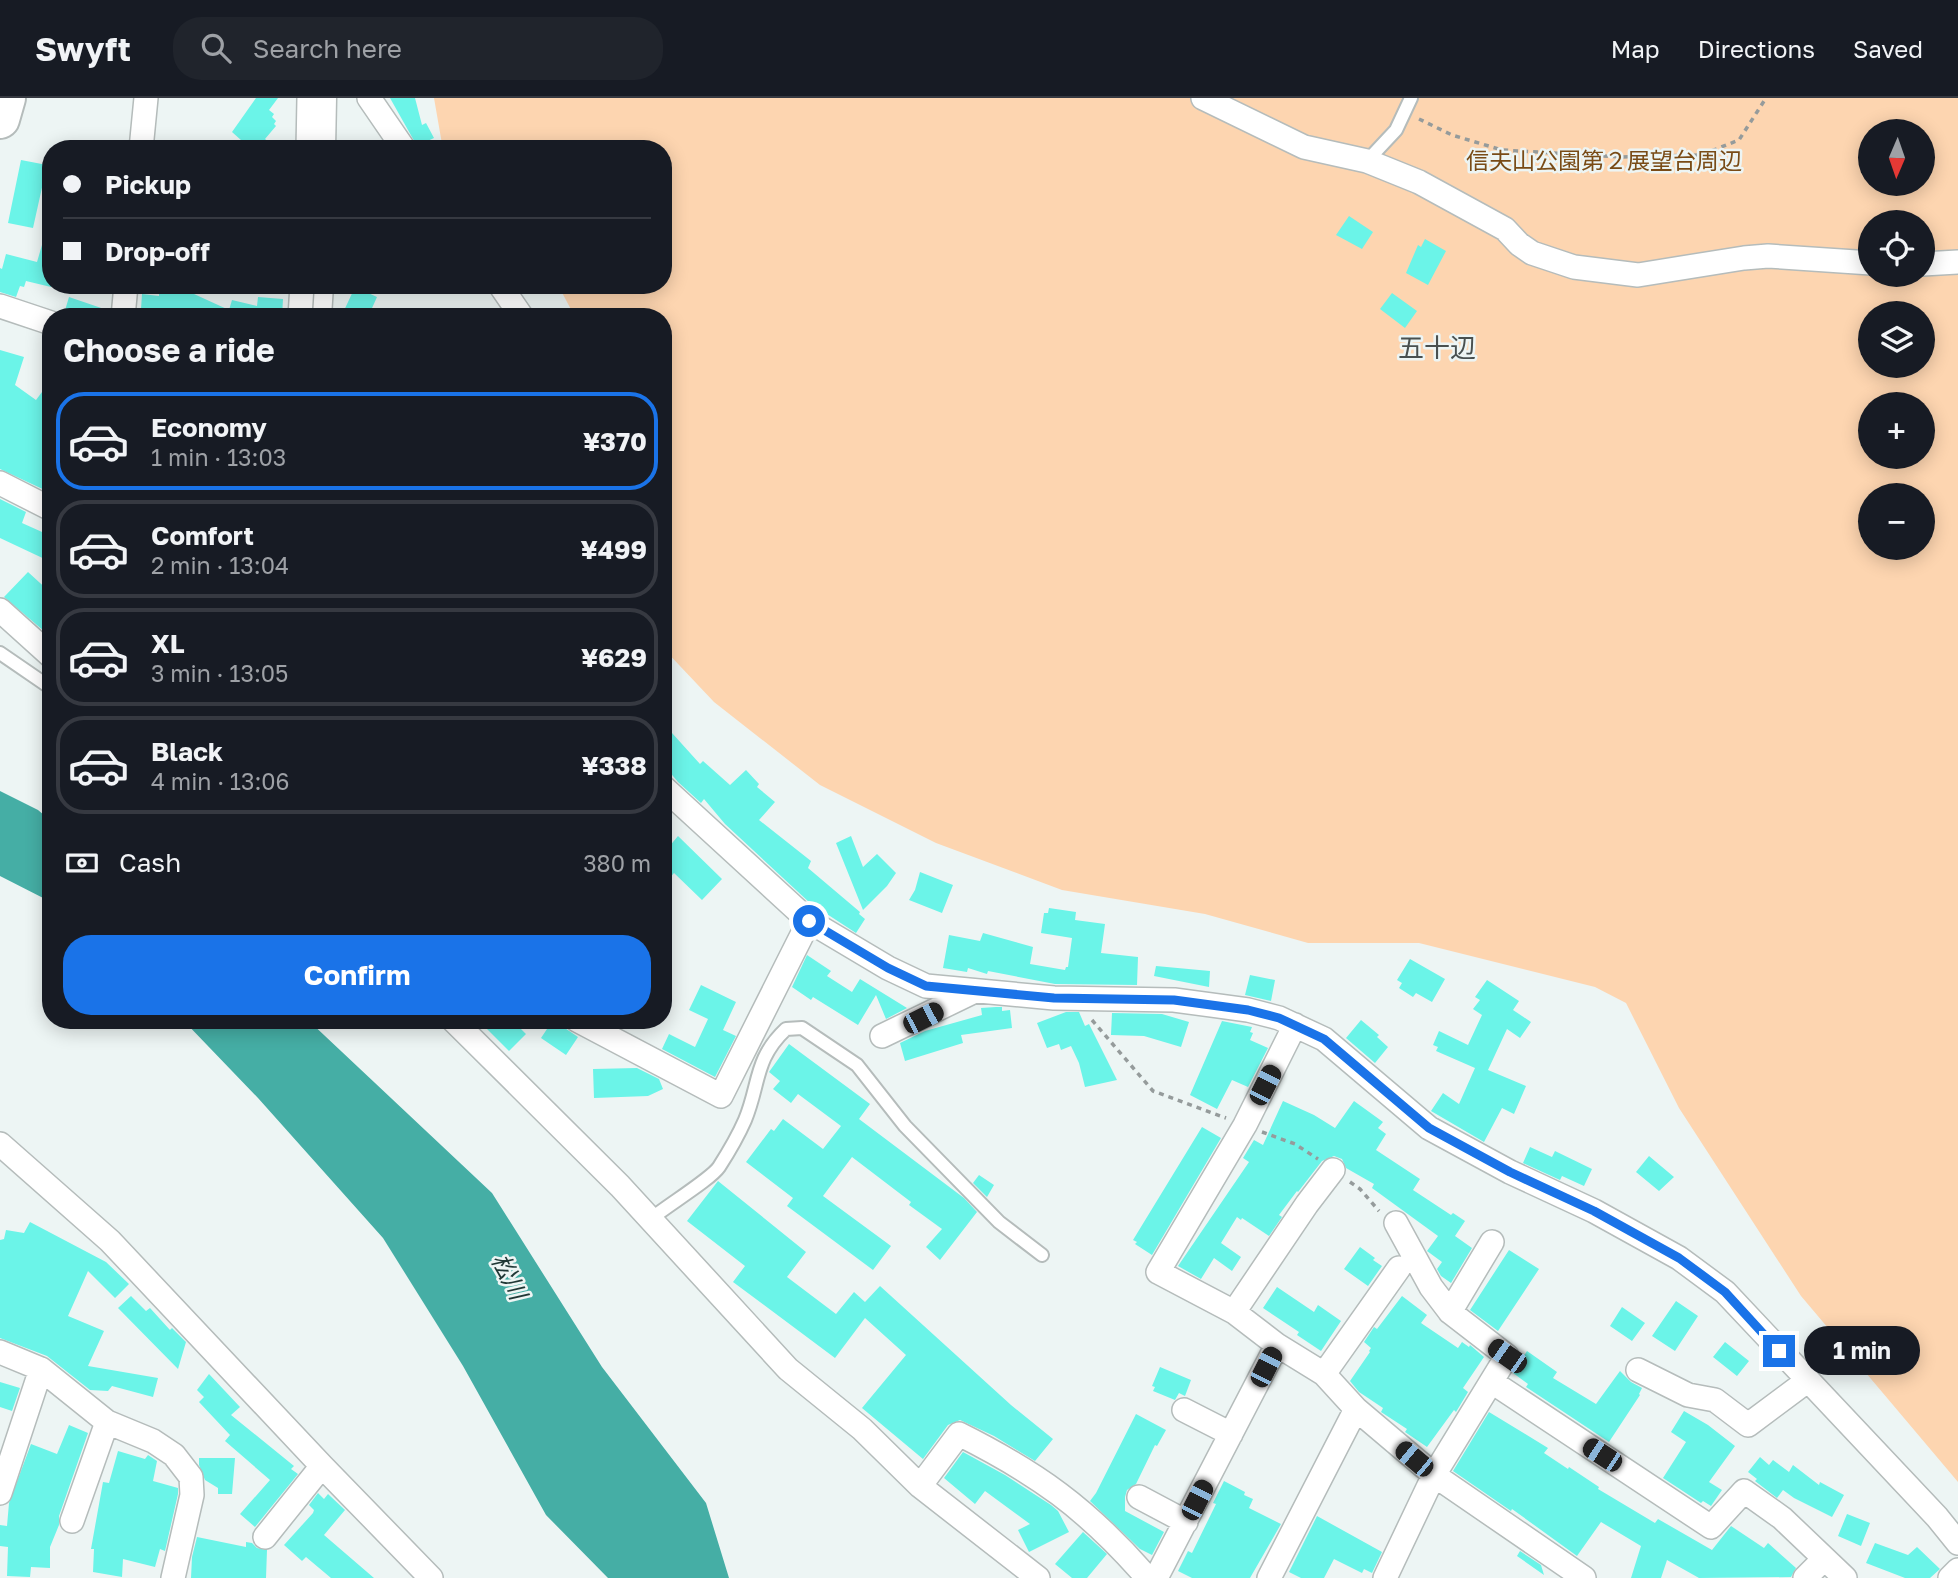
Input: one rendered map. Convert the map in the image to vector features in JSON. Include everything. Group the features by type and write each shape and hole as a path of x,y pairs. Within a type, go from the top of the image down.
{"highway":[{"path":"0,119 6,98"}],"street":[{"path":"142,140 146,98"},
{"path":"308,140 309,98"},
{"path":"326,140 327,98"},
{"path":"369,98 398,140"},
{"path":"1203,98 1304,147 1367,161 1419,182 1505,229 1532,253 1574,267 1638,275 1768,256 1858,262"},
{"path":"1935,263 1958,262"},
{"path":"0,306 42,320"},
{"path":"0,483 42,504"},
{"path":"0,610 42,648"},
{"path":"672,795 809,921 888,968 926,986 1054,998 1174,1000 1248,1010 1279,1018 1324,1039 1429,1128 1510,1172 1594,1211 1679,1258 1725,1292 1937,1517 1958,1543"},
{"path":"594,1029 721,1096 809,921"},
{"path":"882,1036 975,991"},
{"path":"1295,1026 1245,1125 1158,1272 1234,1312 1277,1345 1324,1374 1356,1409 1434,1475 1557,1571 1584,1578"},
{"path":"462,1029 651,1220 788,1369 862,1429 920,1486 1038,1578"},
{"path":"0,1144 110,1241 321,1466 431,1578"},
{"path":"1234,1312 1333,1170"},
{"path":"1385,1578 1434,1475 1507,1356 1450,1312 1431,1287 1396,1223"},
{"path":"1450,1312 1492,1242"},
{"path":"1324,1374 1399,1268"},
{"path":"1156,1578 1277,1345"},
{"path":"0,1352 41,1369 107,1422 153,1441 174,1455 191,1477 192,1495 173,1578"},
{"path":"0,1493 41,1369"},
{"path":"1638,1370 1688,1395 1715,1400 1748,1425 1808,1381"},
{"path":"1492,1382 1711,1527 1744,1491 1782,1518 1823,1560 1845,1578"},
{"path":"1269,1578 1356,1409"},
{"path":"1184,1410 1231,1434"},
{"path":"72,1521 107,1422"},
{"path":"920,1486 959,1434 1006,1458 1060,1493 1090,1517 1143,1574 1150,1578"},
{"path":"265,1536 321,1466"},
{"path":"1139,1497 1185,1522"},
{"path":"1805,1578 1823,1560"},
{"path":"1950,1578 1958,1570"}],"lane":[{"path":"1367,161 1396,130 1411,98"},
{"path":"0,653 42,682"},
{"path":"651,1220 717,1171 745,1119 759,1068 772,1042 786,1029 802,1028 857,1065 905,1126 999,1222 1042,1255"}],"path":[{"path":"1404,112 1452,135 1502,150 1622,157 1701,155 1739,140 1766,98"}],"green space":[{"name":"信夫山公園第２展望台周辺","path":"434,98 1958,98 1958,1482 1801,1296 1679,1108 1626,1003 1595,987 1419,943 1308,943 1205,914 1062,890 936,843 820,785 714,702 672,658 672,308 570,308 563,294 672,294 672,140 441,140"}],"water":[{"path":"0,791 42,813 42,897 0,876"},
{"name":"松川","path":"192,1029 318,1029 492,1193 602,1367 706,1503 729,1578 608,1578 546,1515 463,1366 383,1238 258,1098"}],"building":[{"path":"256,98 278,98 269,110 274,114 272,117 276,126 266,140 241,140 232,132"},
{"path":"390,98 415,98 422,125 426,123 434,138 414,140"},
{"path":"21,160 42,164 42,188 33,228 8,223"},
{"path":"1349,216 1373,232 1362,249 1336,235"},
{"path":"1425,239 1446,251 1428,285 1406,273 1418,245 1421,247"},
{"path":"42,245 42,285 26,281 24,287 20,286 16,297 0,292 0,268 2,269 6,254 37,262"},
{"path":"1392,293 1417,311 1405,328 1380,309"},
{"path":"142,294 194,294 225,308 141,308"},
{"path":"352,294 370,294 377,297 372,308 345,308"},
{"path":"69,297 101,308 66,308"},
{"path":"258,297 283,299 282,308 230,308 232,300 257,306"},
{"path":"0,350 24,357 15,385 36,400 42,392 42,489 0,469"},
{"path":"0,499 26,512 22,523 42,532 42,558 0,538"},
{"path":"28,572 42,585 42,629 4,597"},
{"path":"672,733 700,764 703,761 730,785 746,770 759,784 757,787 775,802 759,820 811,861 808,868 860,912 865,919 856,933 810,903 725,824 704,799 701,803 672,775"},
{"path":"678,836 722,879 702,900 674,873 672,875 672,843"},
{"path":"851,836 863,867 877,854 896,873 863,910 836,843"},
{"path":"920,872 953,885 942,913 909,900"},
{"path":"1049,908 1076,912 1075,920 1105,924 1101,953 1138,957 1137,985 1055,984 988,971 987,974 968,968 967,972 943,968 949,935 980,941 983,933 1033,947 1030,964 1065,970 1068,967 1072,938 1041,933 1044,913 1048,913"},
{"path":"807,955 831,971 827,976 852,992 860,979 907,1008 886,1019 876,995 858,1025 792,987"},
{"path":"1410,959 1445,979 1432,1002 1416,993 1413,997 1399,988 1402,983 1397,980"},
{"path":"1156,966 1210,971 1209,987 1154,976"},
{"path":"1250,975 1275,980 1271,1001 1245,995"},
{"path":"1487,980 1519,1001 1513,1010 1531,1022 1520,1038 1507,1029 1488,1070 1526,1086 1514,1114 1502,1108 1484,1142 1431,1111 1443,1093 1459,1104 1475,1068 1436,1051 1438,1047 1433,1045 1439,1031 1468,1045 1482,1015 1473,1009 1480,1000 1475,997"},
{"path":"701,985 736,1002 723,1030 736,1036 715,1077 662,1049 669,1034 695,1047 708,1019 689,1010"},
{"path":"1002,1007 1002,1011 1010,1010 1012,1028 961,1035 963,1043 905,1061 900,1043 925,1031 982,1015 981,1008"},
{"path":"1066,1012 1079,1012 1085,1026 1089,1024 1117,1080 1085,1087 1071,1046 1061,1050 1059,1044 1047,1048 1037,1023"},
{"path":"1112,1013 1162,1014 1189,1022 1181,1047 1144,1036 1111,1035"},
{"path":"1361,1020 1379,1035 1377,1037 1388,1047 1375,1063 1346,1038"},
{"path":"1222,1021 1252,1027 1250,1040 1268,1048 1248,1087 1232,1080 1217,1109 1190,1095"},
{"path":"487,1029 521,1029 526,1034 509,1051"},
{"path":"547,1029 566,1029 578,1037 566,1055 541,1038"},
{"path":"789,1044 870,1104 859,1119 964,1198 977,1212 940,1260 926,1247 942,1229 852,1157 823,1196 891,1246 873,1270 787,1206 793,1198 746,1162 771,1129 774,1131 783,1119 823,1149 841,1126 798,1094 791,1103 773,1089 780,1081 769,1072"},
{"path":"637,1068 659,1079 663,1089 648,1096 594,1098 593,1069"},
{"path":"1283,1101 1335,1128 1354,1101 1383,1122 1378,1128 1386,1134 1376,1150 1420,1179 1413,1190 1465,1221 1455,1236 1472,1248 1451,1283 1441,1276 1437,1269 1442,1262 1427,1251 1438,1236 1372,1188 1374,1184 1346,1168 1342,1159 1334,1156 1322,1161 1297,1191 1279,1215 1282,1217 1269,1236 1237,1217 1221,1243 1241,1257 1232,1271 1214,1258 1201,1279 1178,1266 1249,1162 1243,1158 1254,1140 1263,1145"},
{"path":"1202,1127 1221,1138 1152,1255 1133,1240"},
{"path":"1530,1147 1552,1157 1555,1151 1592,1169 1584,1186 1562,1176 1560,1180 1523,1163"},
{"path":"1649,1156 1674,1177 1659,1191 1636,1172"},
{"path":"979,1175 994,1185 987,1197 973,1183"},
{"path":"718,1181 806,1252 787,1277 836,1314 854,1292 865,1302 880,1286 1011,1405 1053,1439 1035,1461 994,1436 960,1420 948,1425 923,1459 862,1408 906,1355 865,1318 835,1358 733,1282 745,1266 687,1221"},
{"path":"30,1222 106,1262 129,1284 115,1298 88,1271 68,1316 104,1331 88,1366 158,1378 153,1397 112,1386 108,1391 90,1390 47,1356 0,1338 0,1240 4,1239 6,1230 24,1233"},
{"path":"1360,1247 1382,1266 1368,1286 1344,1269"},
{"path":"1509,1250 1539,1269 1498,1331 1470,1310"},
{"path":"1277,1287 1314,1312 1318,1305 1341,1321 1321,1351 1297,1335 1299,1332 1263,1308"},
{"path":"131,1296 146,1311 150,1308 170,1330 172,1328 186,1342 178,1369 118,1308"},
{"path":"1402,1296 1427,1315 1421,1323 1458,1348 1462,1342 1484,1357 1463,1388 1468,1392 1456,1412 1454,1410 1427,1447 1405,1432 1407,1429 1381,1412 1383,1408 1359,1392 1350,1381 1370,1352 1371,1348 1364,1342"},
{"path":"1676,1301 1698,1316 1675,1351 1652,1336"},
{"path":"1622,1307 1645,1323 1632,1341 1610,1326"},
{"path":"1725,1342 1749,1361 1737,1376 1713,1357"},
{"path":"1527,1351 1557,1372 1553,1378 1596,1404 1620,1371 1642,1388 1609,1442 1526,1387 1528,1384 1513,1373"},
{"path":"1160,1367 1191,1380 1185,1396 1179,1393 1175,1400 1153,1391 1155,1387 1152,1386"},
{"path":"209,1374 240,1407 231,1415 294,1466 291,1469 298,1474 255,1527 240,1514 270,1480 225,1441 230,1435 199,1402 204,1397 197,1390"},
{"path":"0,1382 20,1388 12,1411 0,1407"},
{"path":"1684,1411 1735,1446 1709,1482 1722,1490 1711,1506 1703,1501 1701,1503 1663,1478 1686,1442 1671,1432"},
{"path":"1489,1412 1548,1448 1544,1453 1655,1523 1658,1519 1712,1550 1731,1526 1764,1548 1768,1543 1796,1568 1791,1577 1699,1578 1667,1560 1661,1578 1631,1578 1641,1546 1601,1522 1577,1556 1453,1471"},
{"path":"1136,1414 1166,1430 1157,1446 1155,1445 1136,1484 1127,1490 1125,1497 1125,1511 1164,1532 1152,1555 1140,1549 1090,1501"},
{"path":"69,1425 88,1433 50,1547 50,1568 31,1567 30,1577 7,1576 8,1547 0,1546 0,1525 7,1526 9,1503 31,1444 57,1454"},
{"path":"118,1451 145,1459 148,1455 157,1461 153,1481 178,1488 165,1551 160,1549 155,1567 123,1559 122,1577 93,1572 94,1549 91,1549 103,1482 109,1483"},
{"path":"963,1452 1051,1505 1058,1511 1069,1532 1029,1552 1018,1530 1030,1524 985,1491 975,1504 944,1478"},
{"path":"1760,1457 1769,1465 1773,1460 1789,1472 1793,1465 1819,1485 1820,1482 1844,1495 1832,1517 1783,1490 1777,1498 1755,1481 1757,1479 1748,1472"},
{"path":"199,1458 235,1458 232,1494 218,1494 218,1488 205,1480"},
{"path":"1224,1481 1253,1499 1249,1508 1281,1524 1250,1578 1192,1578 1178,1571 1188,1551 1192,1553"},
{"path":"318,1493 324,1499 328,1494 345,1510 324,1535 374,1578 331,1578 306,1557 302,1561 284,1545 313,1513 314,1510 309,1505"},
{"path":"1847,1514 1870,1523 1861,1546 1838,1536"},
{"path":"1317,1516 1382,1552 1372,1573 1364,1569 1362,1573 1334,1559 1324,1578 1301,1578 1289,1572"},
{"path":"1083,1532 1107,1554 1087,1578 1072,1578 1055,1564"},
{"path":"197,1537 246,1547 246,1542 252,1543 257,1548 267,1550 266,1578 191,1578"},
{"path":"1875,1543 1908,1555 1917,1547 1940,1569 1930,1578 1905,1578 1866,1563"},
{"path":"1520,1551 1541,1565 1544,1575 1517,1556"}],"district":[{"name":"五十辺","path":"1437,347"}],"route":[{"path":"809,921 888,968 926,986 1054,998 1174,1000 1248,1010 1279,1018 1324,1039 1429,1128 1510,1172 1594,1211 1679,1258 1725,1292 1779,1351"}]}
